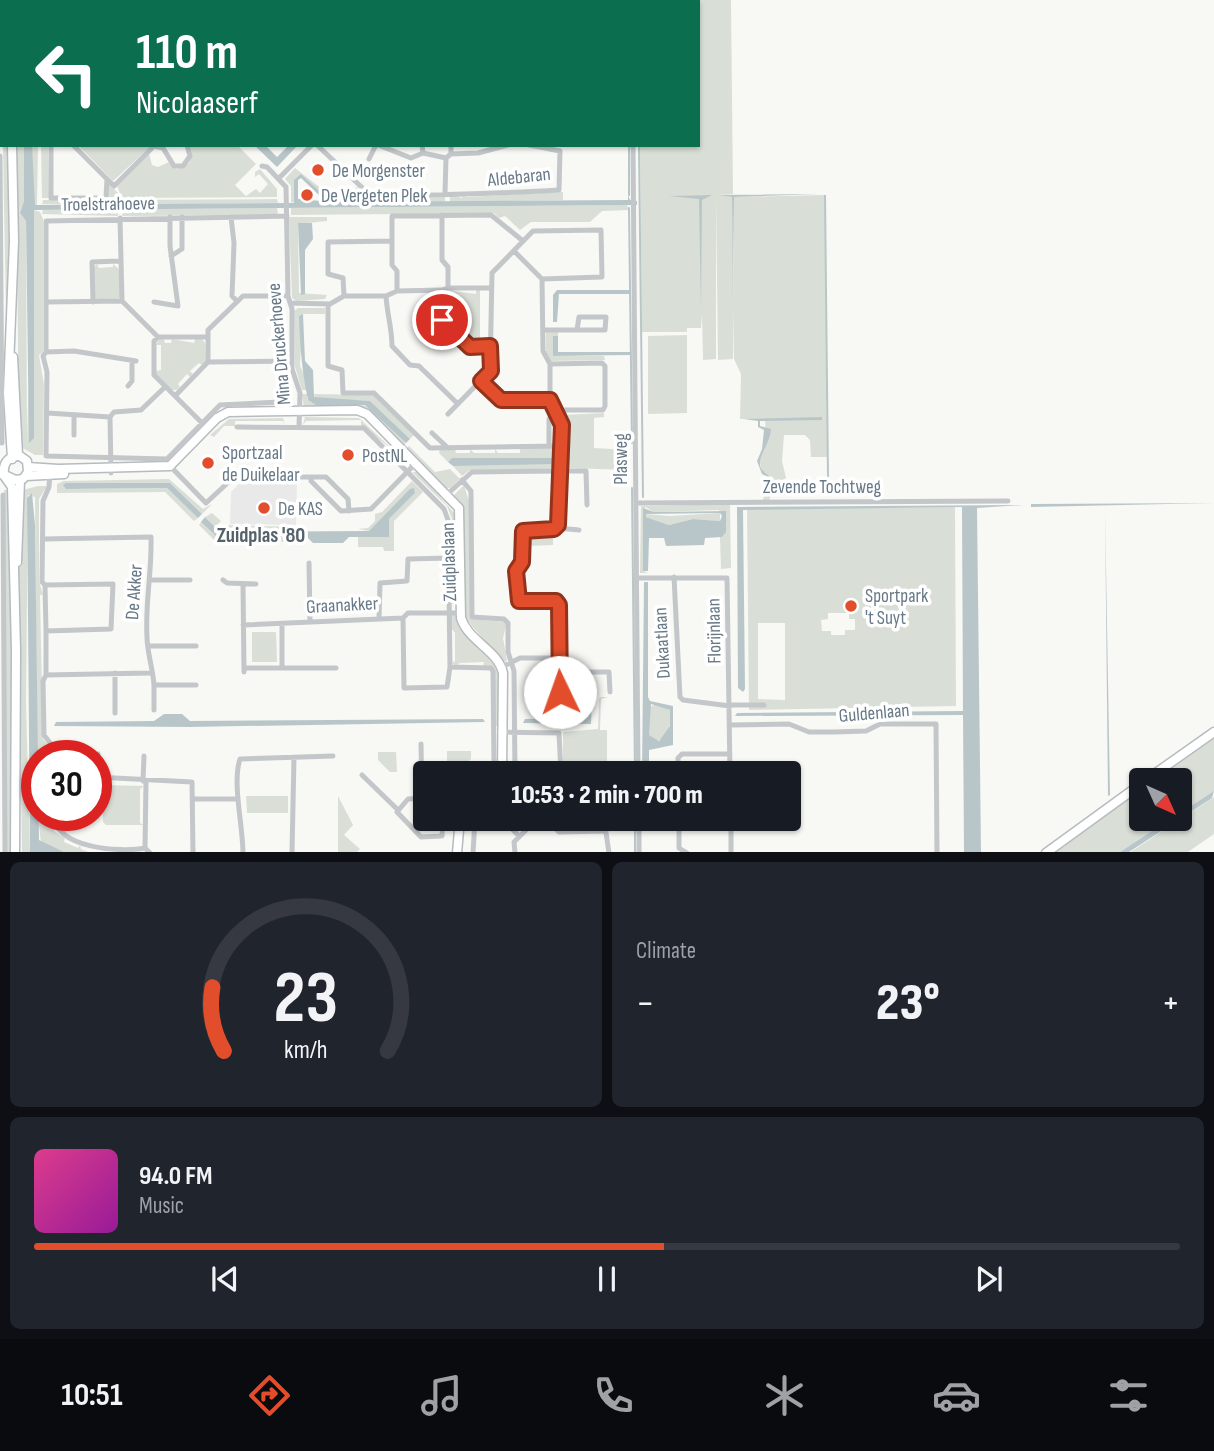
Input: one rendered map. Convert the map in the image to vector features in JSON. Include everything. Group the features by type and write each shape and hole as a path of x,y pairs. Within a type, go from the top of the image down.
{"street":[{"path":"12,147 12,352 7,468 15,572 16,693 19,704 18,852"},
{"path":"51,147 51,198 106,198 107,179"},
{"path":"75,147 114,186 153,147"},
{"path":"158,147 163,148 174,166 183,166 190,156 188,147"},
{"path":"262,166 279,178 312,147"},
{"path":"316,147 366,194 442,195 445,193 450,147"},
{"path":"369,159 376,147"},
{"path":"382,147 411,158 423,153 448,156 499,147"},
{"path":"422,147 423,153"},
{"path":"469,147 471,153"},
{"name":"Aldebaran","path":"445,193 465,192 471,196 524,190 559,190 560,150 541,147"},
{"name":"Plasweg","path":"633,147 638,761"},
{"path":"0,156 2,443"},
{"name":"Mina Druckerhoeve","path":"279,178 286,187 292,362 300,393 299,427"},
{"name":"Troelstrahoeve","path":"46,302 46,221 230,217 287,213"},
{"path":"442,215 442,260 448,267 442,320 470,347 490,346"},
{"path":"397,291 397,271 392,265 392,216 491,215 523,241"},
{"name":"Troelstrahoeve","path":"154,302 178,306 171,256 170,217"},
{"name":"Troelstrahoeve","path":"171,256 182,249 182,217"},
{"path":"230,217 233,243 232,296 237,301"},
{"path":"120,218 122,301 158,337 208,337"},
{"path":"449,414 491,371 490,275 535,230 601,230 602,276 542,279"},
{"path":"344,296 343,278 328,274 328,242 392,241"},
{"path":"513,251 542,279 543,351 550,364 550,400 562,425 557,528"},
{"path":"93,302 92,262 119,261"},
{"path":"175,396 208,362 208,330 243,296 328,304 344,296 386,296 397,291 490,288"},
{"path":"386,296 388,318 392,324 392,346 411,365 419,366 458,404"},
{"path":"122,301 46,302 46,352 43,368 47,372 47,458 111,467 171,468 206,503 234,477 326,477 348,499 349,511"},
{"path":"328,304 328,366 342,370 343,393 374,393 430,448 561,446"},
{"path":"543,330 577,330 605,330 606,317 579,317 577,330"},
{"path":"158,337 154,341 154,375 202,423"},
{"path":"46,352 74,351 134,361 132,381 128,386"},
{"path":"7,468 10,429 9,369 12,352"},
{"path":"7,468 23,478 50,472 167,459 223,403 280,402 279,361"},
{"path":"208,362 292,362"},
{"path":"549,446 549,419 560,410 603,410 605,406 602,363 550,364"},
{"path":"481,381 501,400 550,400"},
{"path":"111,467 110,417 114,412 141,411 166,387"},
{"path":"47,413 110,417"},
{"name":"Zuidplaslaan","path":"171,468 227,418 299,414 361,416 413,467 447,513 450,667"},
{"path":"74,415 75,435"},
{"name":"Zuidplaslaan","path":"237,427 364,428 446,495 459,508 460,613 467,631 502,667"},
{"path":"432,433 448,448"},
{"path":"7,468 25,459 28,467 23,478 15,572"},
{"path":"28,467 50,472"},
{"path":"311,477 311,481 341,511 371,509 413,467"},
{"path":"446,495 472,472 586,471 587,505"},
{"path":"48,740 44,735 46,585 43,582 43,501 49,487 50,472"},
{"name":"Zuidplaslaan","path":"462,480 471,491 472,617 507,620 515,761"},
{"path":"3,495 2,824 5,852"},
{"name":"Zevende Tochtweg","path":"636,503 1008,501"},
{"path":"552,709 552,699 560,692 558,603 519,601 516,571 522,562 523,531 557,528 579,530"},
{"name":"De Akker","path":"43,539 151,537 152,580 146,593 154,710"},
{"path":"379,618 380,583 407,581 408,559 449,558"},
{"path":"309,563 310,622"},
{"name":"Dukaatlaan","path":"674,577 680,697 683,700 730,706"},
{"name":"Florijnlaan","path":"638,578 727,578 730,761"},
{"path":"152,580 190,580"},
{"path":"223,580 228,583 256,584"},
{"path":"46,585 113,584 111,629 46,631"},
{"path":"243,584 245,670 282,667 336,668"},
{"name":"Graanakker","path":"243,625 403,618 408,613 460,613"},
{"name":"Graanakker","path":"403,618 404,688 447,687 450,667"},
{"name":"Graanakker","path":"282,625 282,667"},
{"path":"149,646 196,646"},
{"path":"503,761 502,667 520,658 558,658"},
{"path":"450,667 492,669 494,761"},
{"path":"560,672 609,672 610,692"},
{"path":"46,675 109,676 115,673 150,673"},
{"path":"115,673 115,713"},
{"path":"154,685 196,685"},
{"path":"730,706 764,705"},
{"name":"Guldenlaan","path":"730,725 789,724 809,732 834,732 866,731 880,724 936,724 937,852"},
{"path":"494,731 559,733 560,761"},
{"path":"1163,768 1214,732"},
{"path":"421,744 422,761"},
{"path":"678,761 682,754 730,754"},
{"path":"59,831 97,849 148,850 144,756"},
{"path":"243,852 239,799 240,759 333,756"},
{"path":"292,852 294,757"},
{"path":"362,775 413,829"},
{"path":"112,778 190,781 193,799 193,852"},
{"path":"1046,852 1129,793"},
{"path":"193,799 239,799"},
{"path":"397,809 408,799 413,799"},
{"path":"415,831 421,837 442,836 442,831"},
{"path":"457,852 461,831"},
{"path":"463,831 463,852"},
{"path":"473,852 474,831"},
{"path":"514,831 519,836"},
{"path":"515,852 514,842 524,831"},
{"path":"561,832 604,831 608,835 609,852"},
{"path":"639,831 639,852"},
{"path":"679,831 679,848 687,852"},
{"path":"731,831 732,852"}],"shaded area":[{"path":"700,0 731,0 733,194 717,195 732,197 734,305 734,197 825,195 828,457 811,457 810,440 805,435 784,435 782,461 786,478 780,482 775,480 769,501 763,500 769,478 762,472 759,458 766,443 765,419 740,419 741,374 734,359 734,310 733,359 718,360 716,195 716,359 703,360 702,314 701,328 687,328 687,332 642,332 640,147 700,147"},
{"path":"3,147 9,147 9,302 6,314"},
{"path":"16,147 24,147 24,201 20,213 26,221 27,439 34,210 40,212 43,219 43,352 39,355 44,385 43,455 35,455 19,446"},
{"path":"24,147 32,147 35,205 294,203 294,180 301,174 328,199 339,202 628,200 628,195 630,200 637,201 637,205 34,210 34,438 29,443 26,221 20,213 24,201","holes":["301,178 323,199 298,199 298,180"]},
{"path":"32,147 38,147 37,205 34,205"},
{"path":"41,147 48,147 49,198 42,198"},
{"path":"80,147 150,147 113,181"},
{"path":"190,147 239,147 256,164 235,185 246,196 256,189 260,193 268,184 259,174 255,177 255,172 260,169 277,189 277,197 122,198 117,186 149,154 152,165 158,167 169,162 176,169 189,163 192,153"},
{"path":"256,147 267,147 277,157 287,147 296,147 277,167"},
{"path":"295,168 336,200 344,200 357,187 368,198 445,197 445,202 337,202 325,197 301,174 295,183 296,201 291,203 291,186 285,179"},
{"path":"109,184 118,193 118,205 42,204 43,200 108,199"},
{"path":"563,192 563,200 450,202 450,194 462,198 463,194 466,197"},
{"path":"820,194 734,197 733,305 732,197 717,195"},
{"path":"712,195 702,200 701,309 699,199 669,196"},
{"path":"826,195 829,479 827,477"},
{"path":"277,199 278,203 122,205 122,200"},
{"path":"627,205 629,210 602,211 590,222 531,222 520,230 505,216 499,218 494,213 291,215 291,208"},
{"path":"277,208 278,215 122,216 123,209"},
{"path":"118,209 118,216 42,214 43,210"},
{"path":"289,217 327,217 327,221 298,224 299,293 327,295 325,299 296,301 292,298"},
{"path":"298,223 312,223 313,239 305,250 305,294 301,295"},
{"path":"97,264 99,268 113,267 113,264 121,271 121,296 117,300 97,300 94,297 94,267"},
{"path":"447,290 476,294 476,290 480,290 480,345 470,341 470,345 444,320 444,293"},
{"path":"557,290 630,290 630,294 559,294 557,322 553,322 553,295"},
{"path":"298,308 325,308 325,314 303,314 300,366 307,380 307,390 302,390 295,367 294,311"},
{"path":"303,314 305,361 313,370 314,397 370,401 410,439 406,443 365,405 316,405 308,400 300,338 299,316"},
{"path":"546,332 558,332 558,336 554,336 553,356 604,356 605,360 551,361 546,352"},
{"path":"687,335 687,413 648,414 648,336"},
{"path":"553,336 558,336 558,352 630,352 630,355 553,356"},
{"path":"159,339 164,339 165,343 171,343 172,339 194,343 195,339 202,339 205,343 206,362 202,365 199,363 190,371 193,374 190,377 187,374 178,384 180,387 177,390 171,390 156,375 156,371 161,370 161,345 156,345"},
{"path":"302,394 307,394 307,399 322,404 351,403 366,406 382,417 406,443 404,445 369,414 304,408"},
{"path":"313,394 373,395 414,435 410,439 370,401 316,399"},
{"path":"604,413 604,417 594,418 594,448 629,450 630,470 566,468 567,422 563,415"},
{"path":"305,417 359,418 393,450 361,426 361,420 306,421 303,425"},
{"path":"822,417 822,420 760,421 760,426 771,429 761,458 761,468 778,482 762,474 757,461 762,449 764,430 758,427 758,421 744,419"},
{"path":"283,418 285,425 283,421 235,421 235,426 224,426 214,437 210,435 229,419"},
{"path":"409,446 435,472 450,469 460,479 450,488 445,488 406,449"},
{"path":"520,448 557,448 558,462 550,469 470,470 462,476 454,464 551,464 551,458 453,458 448,462 439,453 440,449 455,449 456,453 470,453 470,449 474,453 495,453 495,449 498,453 520,453"},
{"path":"452,458 552,458 552,464 453,466 448,462"},
{"path":"412,472 418,472 455,514 456,604 451,604 452,519 447,506"},
{"path":"169,479 203,509 212,504 202,514 170,483 66,489 167,488 198,518 194,521 165,492 57,493 57,484 64,481"},
{"name":"De KAS","path":"297,481 296,525 230,524 231,492 241,482"},
{"path":"412,481 423,492 394,521 394,551 384,551 383,547 358,547 358,537 389,536 389,519 415,493 414,488 369,531 358,529 368,528 375,521 375,514 382,512"},
{"path":"170,483 202,514 198,518 167,488 66,489 63,485"},
{"path":"464,485 469,501 470,619 507,622 503,638 507,661 503,662 466,619 463,512 453,496"},
{"path":"47,486 39,499 44,740 37,740 35,497 28,495 27,740 21,740 21,784 18,579 23,490"},
{"path":"414,488 415,493 389,519 389,537 349,537 343,543 313,543 307,537 218,538 201,522 205,517 220,532 369,531"},
{"path":"4,490 10,490 13,852 7,852"},
{"path":"32,493 35,525 38,740 29,740 27,498"},
{"path":"1214,503 1031,507 1031,504"},
{"path":"730,504 731,568 721,569 720,537 726,515 718,510 654,512 645,507 643,571 648,573 640,573 641,506"},
{"path":"1023,505 977,508 981,852 964,852 963,715 735,716 737,713 963,711 962,507 743,510 743,692 738,688 737,507"},
{"path":"955,507 956,706 749,710 747,509","holes":["828,613 849,613 849,619 855,619 855,630 845,630 845,635 831,635 831,631 822,631 821,620 828,619","758,623 785,623 785,700 758,699"]},
{"path":"643,508 654,512 726,511 726,532 722,537 705,538 704,545 666,546 664,538 649,538 648,571 643,571","holes":["720,513 720,521 693,519 669,525 646,517 646,514"]},
{"path":"1105,510 1110,795 1108,796"},
{"path":"212,513 221,521 218,524 222,528 225,525 299,527 299,531 220,532 205,517"},
{"path":"720,513 720,521 693,519 669,525 646,517 646,514 669,516"},
{"path":"201,522 218,538 299,537 299,542 216,542 199,525"},
{"path":"553,531 553,545 527,546 528,532"},
{"path":"644,582 648,582 648,697 650,701 673,706 673,745 649,750 649,761 642,761","holes":["651,704 670,710 670,726 659,741 649,735"]},
{"path":"455,614 461,628 494,662 500,672 499,726 495,726 495,670 483,666 484,662 460,663 456,666 452,663 455,661 455,633 451,628 451,616"},
{"path":"252,632 276,632 277,662 252,662"},
{"path":"608,697 601,699 600,730 607,730 607,761 563,761 563,732 598,729 599,699"},
{"path":"572,699 592,700 591,724 523,723 525,719 570,718"},
{"path":"657,704 670,710 670,719 668,732 657,741 649,735 649,707"},
{"path":"164,714 182,714 190,721 483,719 485,722 189,727 54,726 56,722 154,721"},
{"path":"1214,737 1214,791 1192,805 1192,768 1170,768"},
{"path":"447,751 471,751 469,761 447,761"},
{"path":"378,752 396,752 397,772 390,772 378,760"},
{"path":"112,785 144,786 140,789 140,823 144,825 112,825"},
{"path":"1214,791 1212,798 1192,811 1192,805"},
{"path":"246,796 288,796 288,813 247,813"},
{"path":"338,796 353,825 344,835 360,849 357,852 338,852"},
{"path":"1214,797 1214,834 1188,852 1131,852 1162,831 1192,831 1192,811"},
{"path":"1129,798 1129,831 1152,831 1120,852 1055,852"},
{"path":"22,831 29,831 30,852 22,852"},
{"path":"30,831 39,831 39,840 64,852 30,852"},
{"path":"40,831 54,831 65,838 64,842 78,848 80,845 81,849 88,852 64,852 41,843"},
{"path":"1152,831 1161,831 1129,852 1120,852"}],"waterway":[{"path":"629,147 629,195"},
{"path":"639,147 643,497"},
{"path":"629,208 632,443"},
{"path":"632,488 635,761"},
{"path":"635,831 635,852"}],"place":[{"name":"De Morgenster","path":"318,170"},
{"name":"De Vergeten Plek","path":"307,195"},
{"name":"PostNL","path":"348,455"},
{"name":"Sportzaal de Duikelaar","path":"208,463"},
{"name":"De KAS","path":"264,508"},
{"name":"Sportpark 't Suyt","path":"851,606"}],"district":[{"name":"Zuidplas '80","path":"261,535"}],"route":[{"path":"442,320 470,347 490,346 491,371 481,381 501,400 550,400 551,407 562,425 561,471 558,472 558,525 554,529 523,531 522,562 516,571 519,601 556,601 559,605 560,692"}]}
